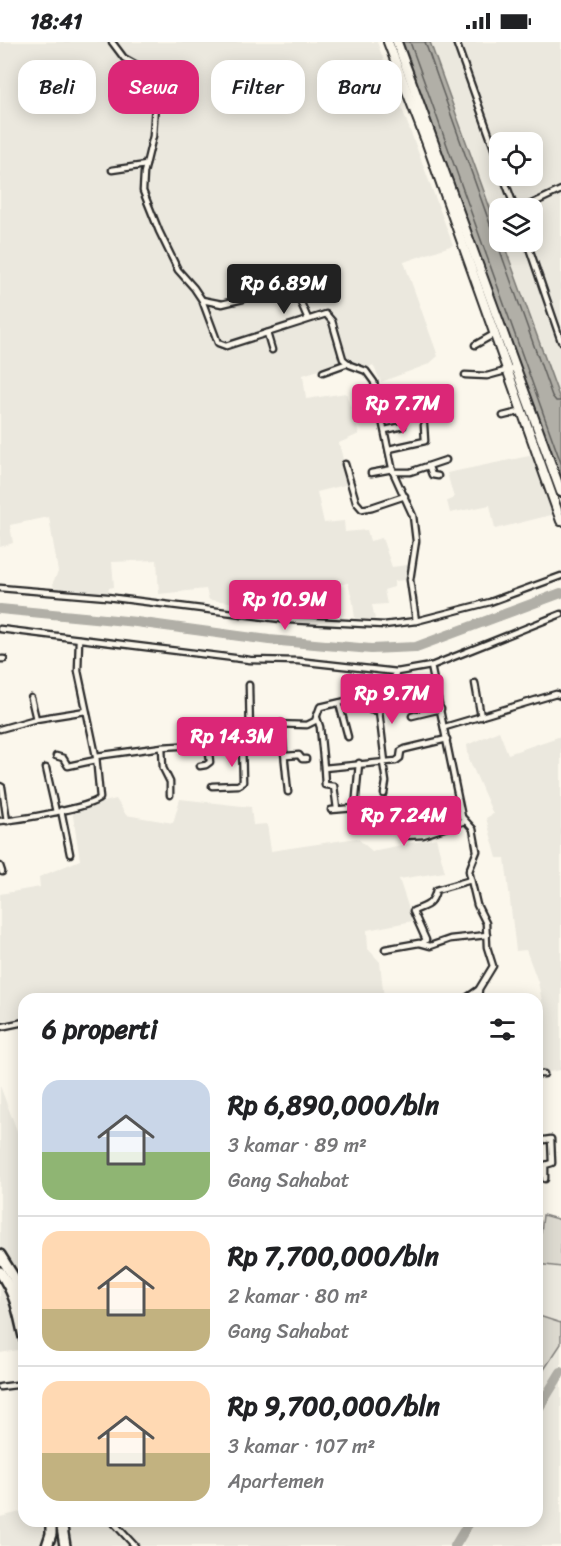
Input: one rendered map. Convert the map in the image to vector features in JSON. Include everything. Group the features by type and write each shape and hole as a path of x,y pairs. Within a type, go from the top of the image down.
{"highway":[{"path":"0,1255 18,1286"},
{"path":"0,1272 10,1286 18,1309"},
{"path":"47,1546 52,1527"},
{"path":"53,1527 57,1546"},
{"path":"63,1527 65,1546"}],"main road":[{"path":"388,42 404,73 502,329 561,492"},
{"path":"397,42 404,73 426,141 561,520"}],"street":[{"path":"112,42 124,58 142,69 153,94 155,103 153,136 142,183 143,191 178,270 202,300 215,338 220,345 226,346 323,314 331,317 342,355 348,363 366,371 372,379 393,471 413,516 416,531 416,550 410,580 416,621"},
{"path":"456,42 489,134"},
{"path":"112,170 146,165"},
{"path":"543,199 561,190"},
{"path":"530,252 561,341"},
{"path":"271,288 282,297 298,296 308,319"},
{"path":"202,300 222,304 243,299"},
{"path":"476,345 502,329"},
{"path":"267,333 272,350"},
{"path":"323,372 348,363"},
{"path":"465,375 481,377 516,368"},
{"path":"503,416 531,408"},
{"path":"389,449 425,441 424,425"},
{"path":"385,430 403,426"},
{"path":"371,473 410,472 446,460"},
{"path":"345,464 356,502 362,509 405,496"},
{"path":"429,467 432,475 438,476"},
{"path":"0,588 106,597 321,622 384,625 416,621 490,602 561,576"},
{"path":"0,629 250,660 298,661 397,672 431,666 561,614"},
{"path":"0,821 58,811 94,802 100,798 96,758 78,671 79,639"},
{"path":"431,666 462,818 473,829 477,851 469,868 477,905 486,923 487,947 493,966 479,993"},
{"path":"56,756 63,758 68,766 96,758 162,747 242,742 268,726 282,723 312,724 317,718 320,707 381,692 397,672"},
{"path":"475,683 481,717"},
{"path":"249,685 250,738"},
{"path":"445,727 560,693"},
{"path":"369,696 372,710 379,711 386,782 384,794"},
{"path":"31,698 36,719"},
{"path":"339,703 348,737"},
{"path":"472,707 479,707"},
{"path":"412,716 441,709"},
{"path":"0,729 36,719 86,711"},
{"path":"317,718 320,727 325,785 334,786 337,809"},
{"path":"282,723 288,792"},
{"path":"324,768 398,760 405,749 447,739"},
{"path":"212,786 238,785 243,782 242,742"},
{"path":"200,766 210,762 208,743"},
{"path":"162,747 163,768 170,782 170,795"},
{"path":"286,756 299,755 302,759 306,759"},
{"path":"356,808 359,763"},
{"path":"46,768 70,854"},
{"path":"0,786 7,821"},
{"path":"331,810 367,808 372,828 402,824 404,836 423,835 465,821"},
{"path":"422,944 426,940 413,911 434,899 436,890 471,880"},
{"path":"385,949 422,944 430,946 450,939 487,935"},
{"path":"474,993 480,989"},
{"path":"0,1027 18,1023"},
{"path":"543,1140 551,1139 552,1163 545,1165 545,1179"},
{"path":"0,1388 18,1385"},
{"path":"118,1527 135,1546"}],"shaded area":[{"path":"0,42 377,42 384,60 317,60 317,114 402,114 402,109 453,245 404,262 438,356 429,364 381,382 373,365 363,371 341,363 303,375 306,399 346,393 359,434 339,443 349,484 317,492 324,523 344,521 345,532 367,530 370,541 382,538 392,567 407,565 407,580 394,581 394,587 384,590 387,604 372,605 375,619 355,619 348,583 305,590 298,585 262,605 209,600 206,589 159,594 157,560 112,562 114,587 109,588 108,594 54,590 53,582 58,572 49,517 10,525 13,543 0,547"},
{"path":"430,42 561,42 561,402 507,252 543,252 543,198 489,198 489,205"},
{"path":"534,455 555,514 495,529 490,505 450,513 447,501 454,498 447,473"},
{"path":"499,731 508,754 561,736 561,1070 543,1073 543,993 540,993 526,950 516,951 505,858 497,858 486,818 493,814 469,759 467,745"},
{"path":"116,799 126,815 173,823 180,799 251,807 253,825 267,824 271,851 357,838 372,851 436,838 445,872 399,879 413,921 367,930 368,949 380,962 383,993 18,993 18,1020 0,1020 0,894 40,887 39,877 80,860 72,810"},
{"path":"0,1086 18,1133 18,1350 0,1353 0,1275 8,1271 0,1259"},
{"path":"543,1215 561,1220 561,1267 543,1265"},
{"path":"543,1265 561,1267 561,1323 543,1317"},
{"path":"543,1317 561,1323 561,1344 543,1371"},
{"path":"561,1344 561,1546 0,1546 0,1517 18,1512 18,1527 543,1527 543,1371"}],"water":[{"path":"403,42 430,42 489,205 489,252 507,252 561,402 561,481"}],"waterway":[{"path":"0,609 136,622 269,640 371,649 416,647 561,593"},
{"path":"543,1401 561,1372"},
{"path":"455,1546 466,1527"}]}
